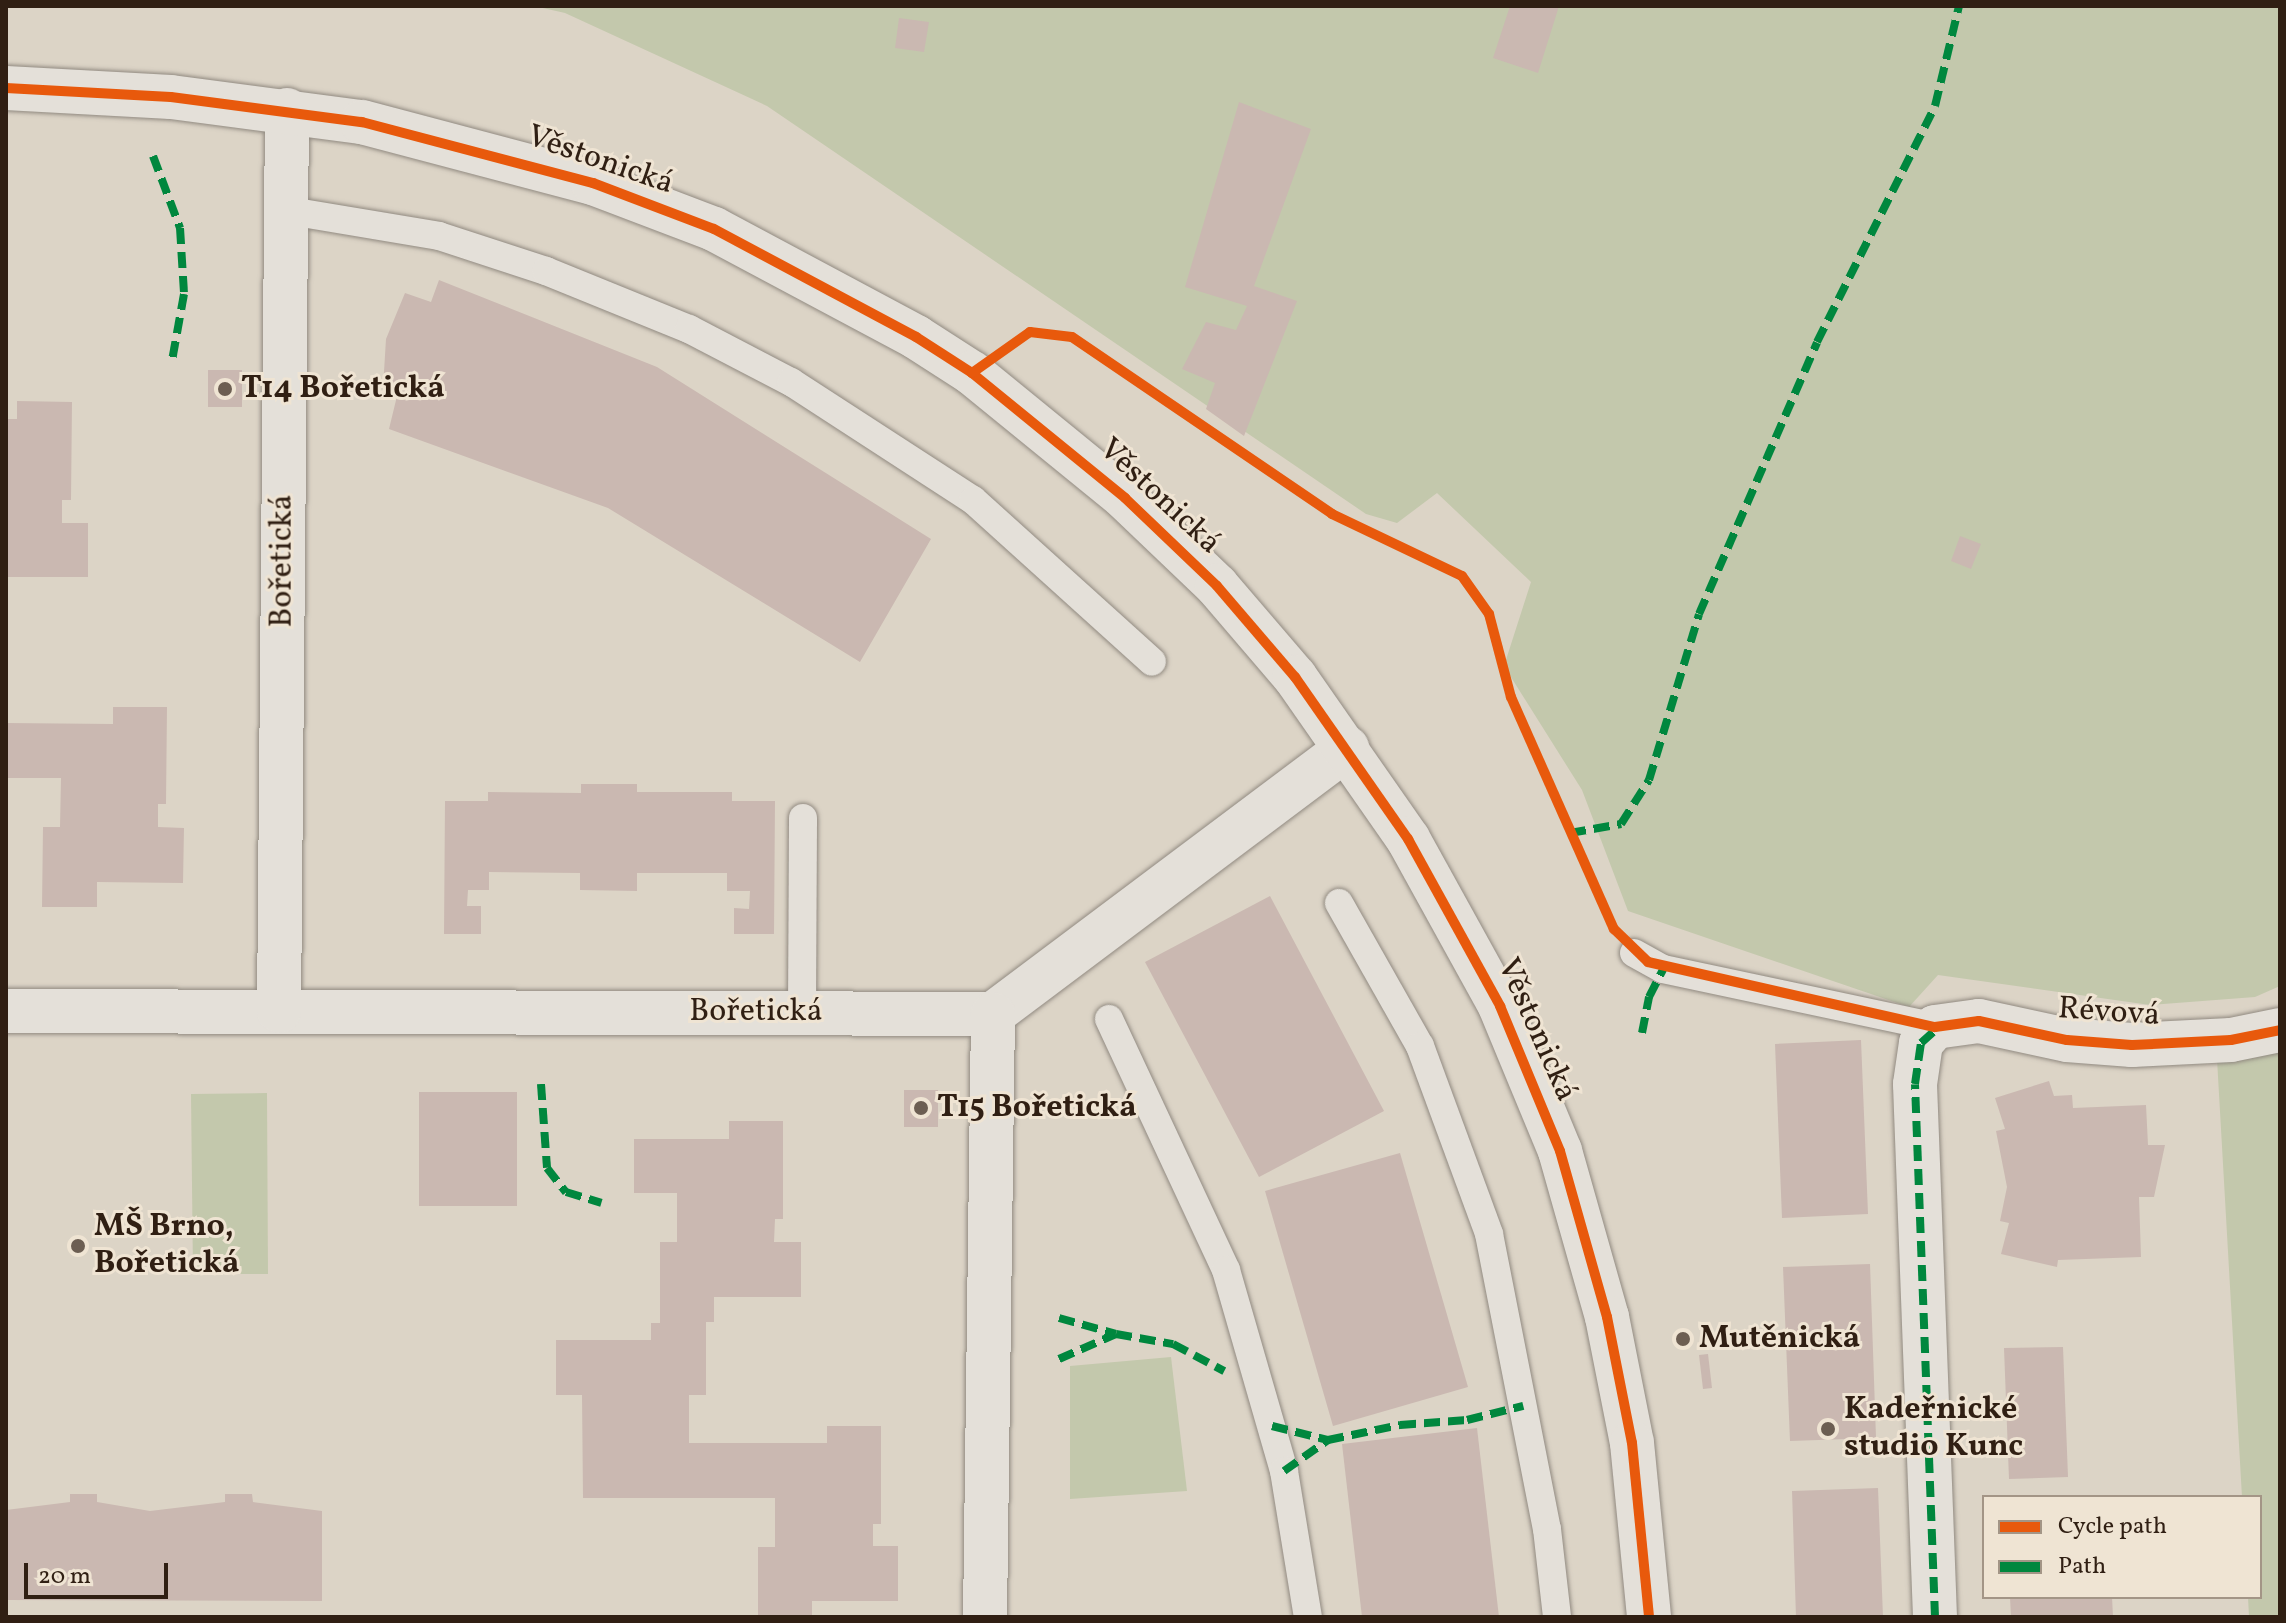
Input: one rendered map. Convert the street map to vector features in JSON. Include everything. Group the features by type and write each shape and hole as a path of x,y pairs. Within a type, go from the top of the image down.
{"street":[{"name":"Věstonická","path":"6,88 171,97 287,110 414,132 593,183 714,229 916,337 1024,413 1137,509 1259,632 1347,748 1465,936 1518,1046 1560,1151 1597,1277 1626,1415 1649,1617"},
{"name":"Bořetická","path":"279,1011 287,110"},
{"path":"985,1617 993,1014 1347,748"},
{"name":"Bořetická","path":"6,1011 993,1014"},
{"name":"Révová","path":"1935,1027 1979,1021 2067,1040 2132,1045 2231,1040 2280,1030"},
{"path":"1935,1027 1921,1043 1915,1084 1935,1617"}],"lane":[{"path":"284,210 439,236 546,271 702,335 791,382 973,500 1152,662"},
{"path":"802,1012 803,818"},
{"path":"1339,903 1420,1046 1489,1234 1547,1529 1557,1617"},
{"path":"1634,953 1663,969 1935,1027"},
{"path":"1109,1019 1226,1270 1284,1471 1308,1617"}],"green space":[{"path":"534,6 2280,6 2280,986 2255,997 2150,1005 1938,975 1909,1007 1628,911 1582,790 1504,666 1531,582 1437,493 1397,523 1366,514 767,106 565,13"},
{"path":"2280,1044 2280,1617 2249,1617 2248,1599 2262,1599 2262,1495 2242,1495 2217,1059"},
{"path":"267,1093 268,1274 193,1274 191,1094"},
{"path":"1171,1357 1187,1491 1070,1499 1070,1366"}],"building":[{"path":"1510,6 1559,6 1538,73 1493,58"},
{"path":"899,18 929,22 924,52 895,48"},
{"path":"1239,102 1311,129 1254,286 1297,301 1244,436 1206,409 1215,383 1182,369 1206,322 1236,330 1247,306 1185,287"},
{"path":"439,280 657,367 931,539 860,662 608,508 389,429 398,392 383,388 386,339 405,293 431,302"},
{"name":"T14 Bořetická","path":"208,370 242,370 242,407 208,407"},
{"path":"17,401 72,402 71,500 62,500 62,523 88,523 88,577 6,577 6,419 17,419"},
{"path":"1960,536 1981,544 1971,569 1951,561"},
{"path":"113,707 167,707 166,804 158,804 158,827 184,828 183,883 97,882 97,907 42,907 43,827 60,827 61,778 6,778 6,723 113,724"},
{"path":"581,784 637,784 637,792 732,792 732,801 775,801 774,934 734,934 734,908 749,909 750,891 727,891 727,873 637,873 637,891 580,890 580,873 489,872 489,890 468,890 467,906 481,906 481,934 444,934 445,801 488,801 488,792 581,793"},
{"path":"1270,896 1384,1111 1259,1177 1145,962"},
{"path":"1861,1040 1868,1214 1782,1218 1775,1044"},
{"path":"2049,1081 2054,1096 2072,1095 2073,1108 2146,1105 2148,1145 2165,1145 2154,1197 2139,1197 2141,1257 2058,1260 2057,1267 2001,1254 2009,1223 2000,1221 2007,1187 1996,1131 2005,1129 1995,1098"},
{"name":"T15 Bořetická","path":"904,1090 938,1090 938,1127 904,1127"},
{"path":"419,1092 517,1092 517,1206 419,1206"},
{"path":"729,1121 783,1121 783,1219 775,1219 774,1242 801,1242 801,1297 714,1297 714,1322 706,1322 706,1395 689,1395 689,1443 827,1443 827,1426 881,1426 881,1524 873,1524 873,1546 898,1546 898,1601 812,1601 812,1617 758,1617 758,1547 775,1547 775,1498 583,1498 582,1395 556,1395 556,1340 651,1340 651,1323 660,1323 660,1242 677,1242 677,1193 634,1193 634,1139 729,1139"},
{"path":"1400,1153 1468,1387 1333,1426 1265,1191"},
{"path":"1870,1264 1876,1438 1790,1441 1783,1267"},
{"path":"2063,1347 2068,1477 2009,1479 2004,1348"},
{"path":"1708,1354 1712,1388 1703,1389 1699,1355"},
{"path":"1477,1428 1499,1617 1362,1617 1342,1444"},
{"path":"1878,1488 1883,1617 1796,1617 1792,1491"},
{"path":"70,1494 97,1494 97,1502 150,1511 225,1502 225,1494 252,1494 253,1502 322,1511 322,1601 6,1600 6,1510 70,1502"},
{"path":"2010,1599 2112,1599 2113,1617 2011,1617"}],"marked path":[{"path":"1570,833 1621,824 1649,780 1699,614 1817,342 1935,106 1959,6"},
{"path":"153,156 180,228 184,294 172,361"},
{"path":"1642,1033 1649,997 1663,969"},
{"path":"1935,1617 1915,1084 1921,1043 1940,1026"},
{"path":"541,1084 547,1168 566,1192 601,1203"},
{"path":"1059,1318 1116,1334"},
{"path":"1059,1359 1116,1334 1173,1344 1224,1371"},
{"path":"1284,1471 1328,1440 1400,1425 1467,1420 1523,1406"},
{"path":"1272,1426 1328,1440"}],"cycle path":[{"path":"6,88 171,97 362,122 593,183 714,229 916,337 972,373 1125,498 1217,586 1295,677 1408,839 1500,1006 1560,1151 1607,1317 1632,1443 1649,1617"},
{"path":"972,373 1030,332 1072,337 1332,514 1462,576 1489,614 1511,697 1614,929 1648,962 1935,1027 1979,1021 2067,1040 2132,1045 2231,1040 2280,1030"}],"place":[{"name":"T14 Bořetická","path":"225,389"},
{"name":"T15 Bořetická","path":"921,1108"},
{"name":"MŠ Brno, Bořetická","path":"78,1246"},
{"name":"Mutěnická","path":"1683,1339"},
{"name":"Kadeřnické studio Kunc","path":"1828,1429"}]}
